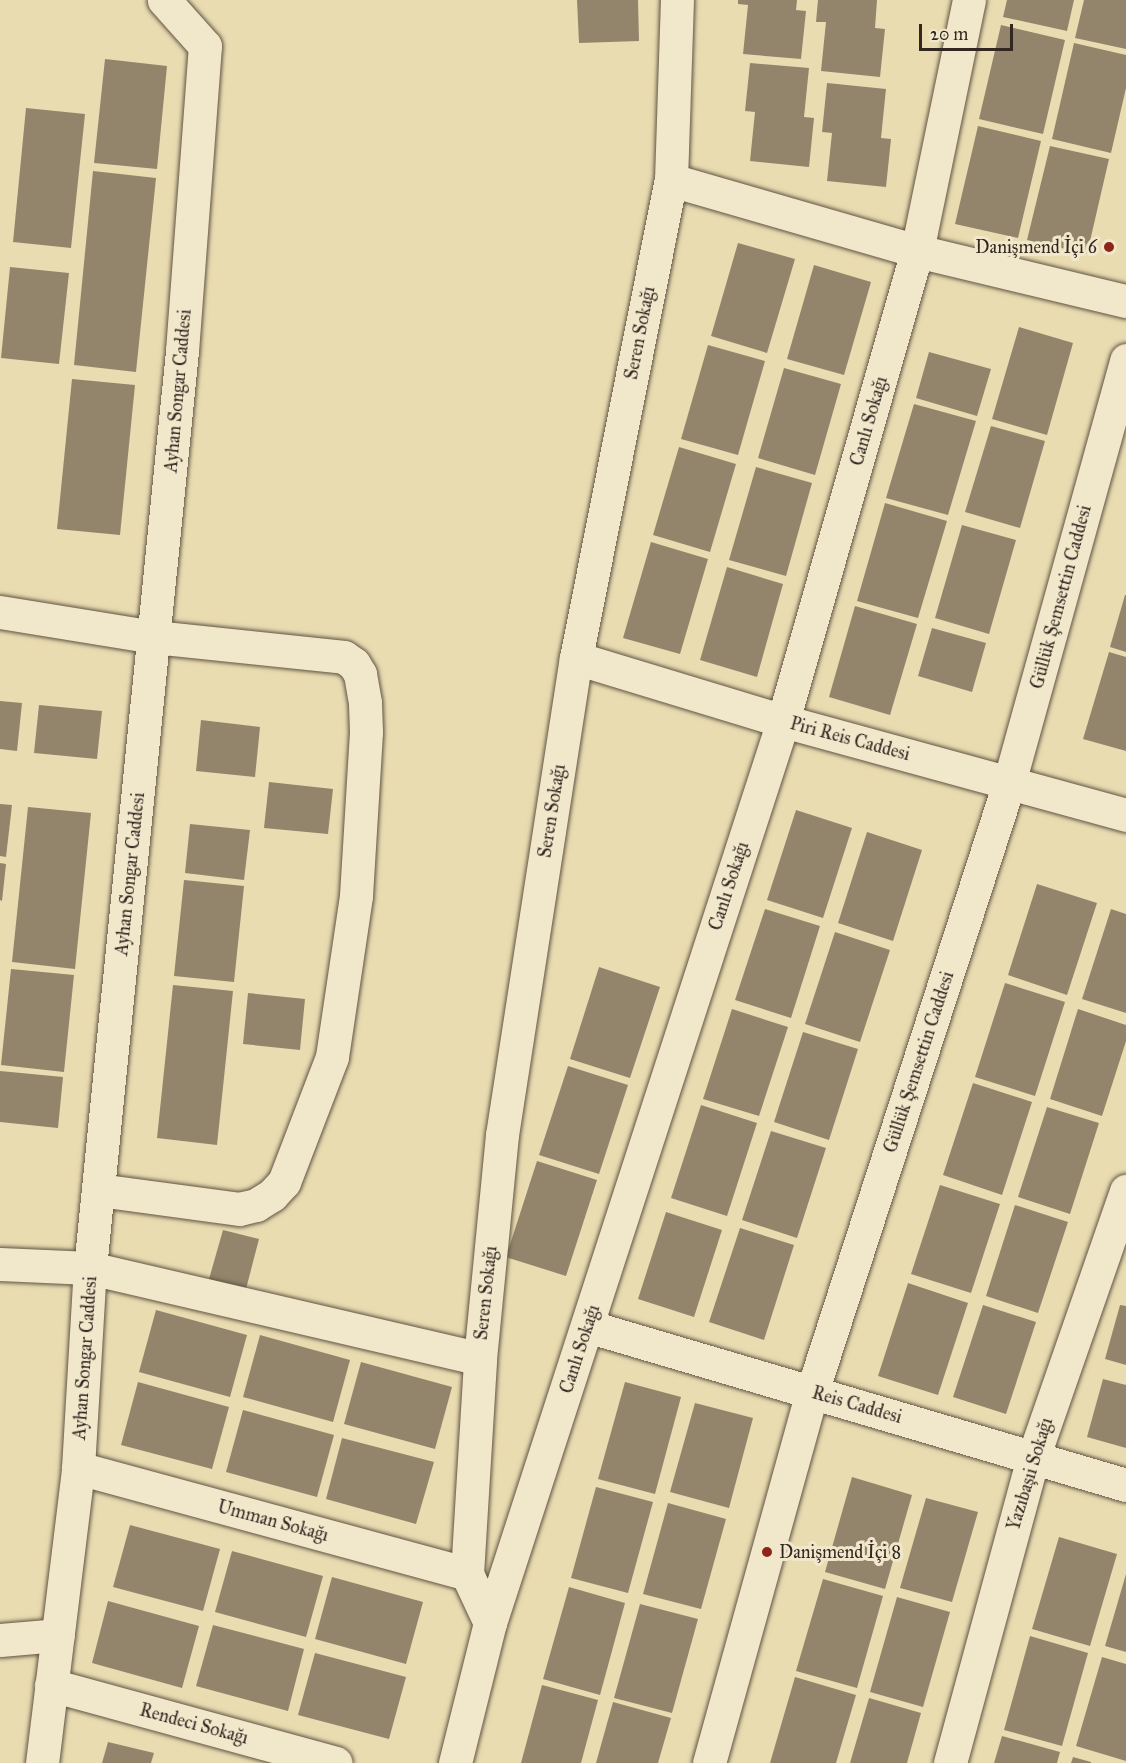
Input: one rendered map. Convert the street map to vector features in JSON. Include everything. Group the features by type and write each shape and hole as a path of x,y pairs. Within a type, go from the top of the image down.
{"street":[{"name":"Ayhan Songar Caddesi","path":"42,1763 78,1468 90,1268 182,351 205,46 164,0"},
{"name":"Seren Sokağı","path":"490,1623 467,1574 480,1359 502,1135 576,657 671,180 677,0"},
{"name":"Canlı Sokağı","path":"455,1763 490,1623 783,721 917,251 969,0"},
{"path":"671,180 917,251 1126,301"},
{"name":"Güllük Şemsettin Caddesi","path":"710,1763 812,1392 1009,783 1126,360"},
{"path":"0,612 154,637 344,657 354,664 360,674 365,703 366,732 356,896 332,1058 284,1182 264,1200 239,1209 98,1190"},
{"name":"Piri Reis Caddesi","path":"576,657 783,721 1126,815"},
{"name":"Yazıbaşıi Sokağı","path":"950,1763 1033,1458 1115,1260 1126,1191"},
{"path":"0,1264 90,1268 480,1359"},
{"name":"Reis Caddesi","path":"587,1326 1126,1485"},
{"name":"Umman Sokağı","path":"78,1468 467,1574"},
{"path":"0,1640 58,1635"},
{"name":"Rendeci Sokağı","path":"51,1685 336,1763"}],"building":[{"path":"577,0 638,0 639,41 579,43"},
{"path":"738,0 797,0 796,10 806,11 801,59 743,54 748,5 738,4"},
{"path":"818,0 877,0 875,28 885,29 880,77 821,71 826,22 816,22"},
{"path":"1007,0 1074,0 1067,31 1003,17"},
{"path":"1084,0 1126,0 1126,49 1075,38"},
{"path":"1001,25 1065,40 1043,134 979,119"},
{"path":"1074,43 1126,55 1126,88 1111,153 1052,139"},
{"path":"105,59 167,66 157,169 94,163"},
{"path":"750,63 809,68 804,117 814,118 809,167 750,161 755,112 745,111"},
{"path":"827,83 886,89 881,138 891,139 886,187 827,181 832,133 822,132"},
{"path":"26,108 85,114 71,248 13,242"},
{"path":"978,126 1041,141 1018,238 955,224"},
{"path":"1050,146 1109,159 1087,254 1027,240"},
{"path":"93,171 156,178 136,372 74,365"},
{"path":"738,243 795,259 767,353 711,336"},
{"path":"814,265 871,282 844,375 787,359"},
{"path":"10,267 69,273 59,364 1,358"},
{"path":"1019,327 1073,343 1047,435 992,419"},
{"path":"708,345 765,361 738,455 681,439"},
{"path":"929,352 991,369 977,416 916,398"},
{"path":"784,368 841,384 815,475 758,458"},
{"path":"72,379 135,385 120,535 57,529"},
{"path":"914,404 976,421 948,515 886,498"},
{"path":"991,426 1045,441 1020,528 965,512"},
{"path":"679,447 736,464 710,552 653,535"},
{"path":"756,467 812,483 786,576 729,560"},
{"path":"885,503 947,521 918,618 857,601"},
{"path":"962,525 1016,540 989,634 935,618"},
{"path":"651,542 708,559 680,654 623,638"},
{"path":"727,567 783,584 757,677 700,660"},
{"path":"1126,595 1126,652 1110,647"},
{"path":"855,606 917,624 890,715 829,697"},
{"path":"932,628 986,643 972,692 918,676"},
{"path":"1109,652 1126,657 1126,751 1083,739"},
{"path":"0,701 22,703 17,751 0,749"},
{"path":"39,705 102,711 97,759 34,753"},
{"path":"201,720 260,727 255,777 196,771"},
{"path":"269,782 333,789 328,834 264,828"},
{"path":"0,804 12,805 6,857 0,856"},
{"path":"28,807 91,813 75,969 12,962"},
{"path":"796,810 852,828 823,918 767,900"},
{"path":"190,824 250,830 244,880 185,873"},
{"path":"867,832 922,850 893,941 838,923"},
{"path":"0,863 6,864 2,901 0,900"},
{"path":"184,880 244,886 234,982 174,976"},
{"path":"1037,884 1097,903 1067,995 1008,975"},
{"path":"765,909 820,926 791,1018 735,1000"},
{"path":"1111,909 1126,914 1126,1013 1082,999"},
{"path":"835,932 890,950 860,1042 805,1024"},
{"path":"599,967 660,987 630,1078 570,1059"},
{"path":"11,969 74,975 64,1072 1,1065"},
{"path":"1005,983 1065,1002 1035,1096 975,1077"},
{"path":"173,985 233,991 217,1145 157,1138"},
{"path":"248,993 305,999 300,1050 243,1044"},
{"path":"732,1009 788,1027 759,1116 703,1099"},
{"path":"1078,1009 1126,1025 1126,1041 1102,1116 1050,1099"},
{"path":"803,1032 858,1049 829,1140 774,1122"},
{"path":"568,1066 628,1085 599,1174 539,1155"},
{"path":"0,1071 63,1077 58,1128 0,1122"},
{"path":"973,1083 1032,1102 1002,1195 943,1175"},
{"path":"701,1105 757,1123 727,1216 671,1198"},
{"path":"1047,1107 1099,1123 1070,1214 1018,1197"},
{"path":"771,1131 826,1148 797,1238 742,1220"},
{"path":"537,1161 597,1180 566,1276 506,1257"},
{"path":"940,1185 1000,1204 971,1293 911,1274"},
{"path":"1015,1205 1068,1222 1038,1313 986,1296"},
{"path":"666,1212 722,1230 694,1317 638,1299"},
{"path":"740,1228 794,1245 764,1340 709,1322"},
{"path":"223,1230 259,1239 246,1289 209,1279"},
{"path":"908,1283 968,1303 938,1395 878,1376"},
{"path":"983,1305 1036,1322 1006,1414 953,1397"},
{"path":"1120,1305 1126,1306 1126,1365 1105,1359"},
{"path":"156,1310 247,1335 230,1397 139,1372"},
{"path":"260,1335 350,1360 333,1422 243,1397"},
{"path":"361,1362 452,1387 435,1449 344,1424"},
{"path":"1103,1379 1126,1385 1126,1448 1087,1437"},
{"path":"138,1382 229,1407 212,1469 121,1445"},
{"path":"625,1382 681,1397 655,1494 598,1479"},
{"path":"695,1403 753,1418 729,1508 670,1492"},
{"path":"243,1410 334,1435 317,1497 226,1472"},
{"path":"342,1438 434,1462 416,1524 326,1499"},
{"path":"852,1477 912,1495 885,1589 825,1572"},
{"path":"596,1487 653,1502 628,1593 571,1578"},
{"path":"926,1498 978,1512 952,1602 900,1588"},
{"path":"668,1503 726,1519 701,1609 643,1594"},
{"path":"130,1525 220,1549 203,1611 113,1587"},
{"path":"1059,1537 1117,1554 1090,1646 1032,1629"},
{"path":"232,1551 323,1576 306,1637 215,1612"},
{"path":"1126,1574 1126,1652 1105,1646"},
{"path":"332,1577 423,1602 406,1664 315,1639"},
{"path":"823,1579 883,1596 857,1688 796,1671"},
{"path":"569,1587 625,1603 600,1695 543,1679"},
{"path":"897,1597 950,1612 923,1707 870,1692"},
{"path":"108,1601 199,1626 182,1688 92,1663"},
{"path":"640,1604 698,1619 672,1713 614,1698"},
{"path":"213,1625 304,1649 288,1711 196,1686"},
{"path":"1030,1636 1088,1653 1062,1746 1004,1730"},
{"path":"315,1653 406,1677 389,1739 298,1715"},
{"path":"1102,1657 1126,1664 1126,1761 1076,1746"},
{"path":"795,1677 856,1695 836,1763 770,1763"},
{"path":"542,1685 598,1700 581,1763 521,1763"},
{"path":"869,1698 921,1713 907,1763 850,1763"},
{"path":"613,1702 671,1718 658,1763 596,1763"},
{"path":"1002,1736 1060,1752 1057,1763 994,1763"},
{"path":"108,1742 154,1753 151,1763 102,1763"},
{"path":"1073,1757 1091,1762 1091,1763 1071,1763"}],"place":[{"name":"Danişmend İçi 6","path":"1109,247"},
{"name":"Danişmend İçi 8","path":"767,1552"}]}
